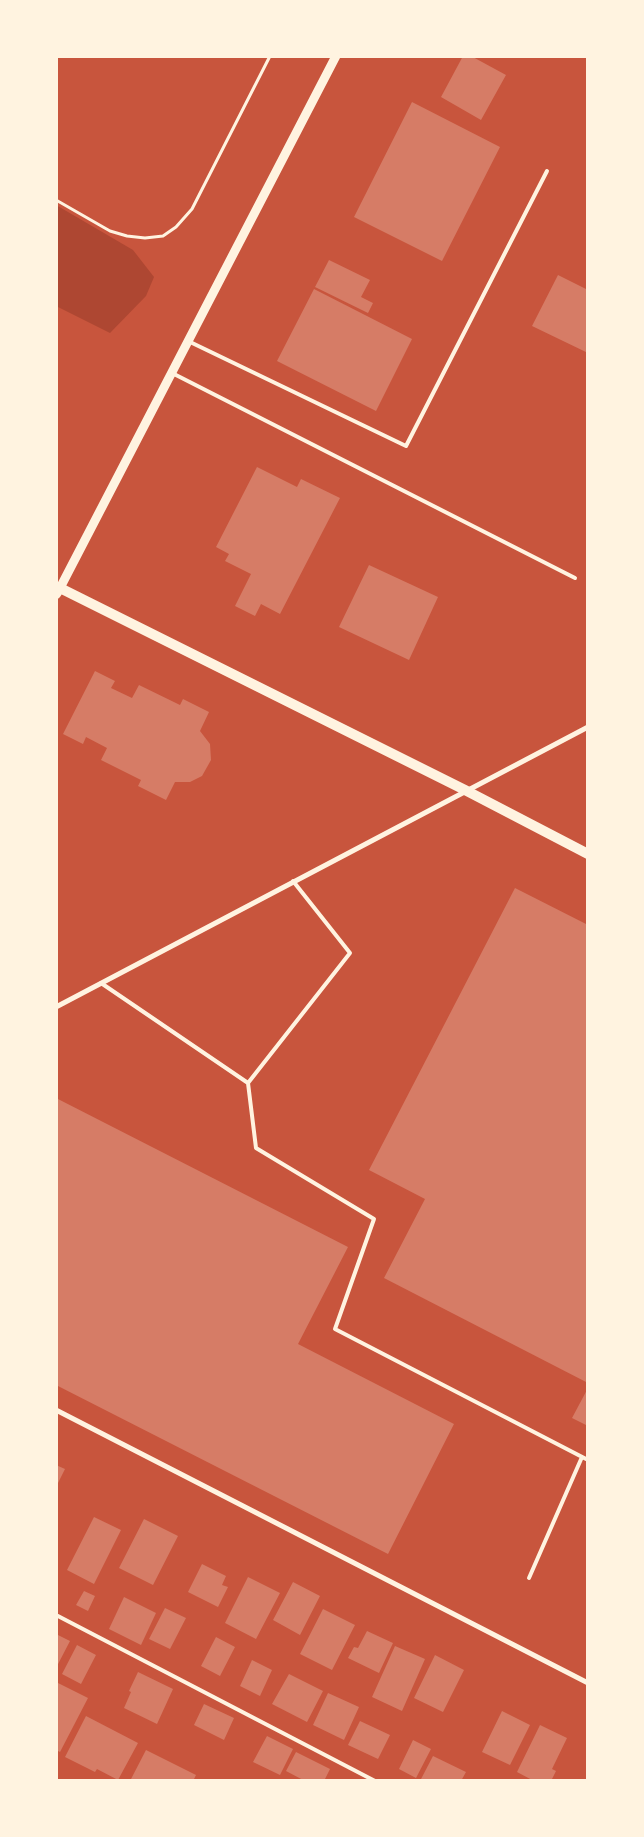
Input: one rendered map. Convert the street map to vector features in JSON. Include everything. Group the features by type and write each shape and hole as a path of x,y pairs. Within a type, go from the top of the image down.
{"main road":[{"path":"57,590 465,790 588,854"}],"street":[{"path":"57,590 336,56"},
{"path":"57,1006 588,727"},
{"path":"56,1410 588,1683"}],"lane":[{"path":"188,341 406,446 547,171"},
{"path":"172,372 575,578"},
{"path":"294,881 350,953 248,1083 256,1148 374,1219 335,1329 588,1460"},
{"path":"100,984 248,1083"},
{"path":"529,1578 582,1457"},
{"path":"56,1615 375,1781"}],"path":[{"path":"56,200 110,231 127,236 145,238 163,236 176,227 192,209 270,56"}],"shaded area":[{"path":"56,205 133,250 154,277 146,296 110,333 56,306"}],"building":[{"path":"463,56 471,56 506,75 481,120 441,97"},
{"path":"412,102 500,147 442,261 354,217"},
{"path":"329,260 370,280 361,297 373,303 368,313 315,287"},
{"path":"558,275 588,290 588,353 532,326"},
{"path":"314,289 412,339 376,411 277,361"},
{"path":"257,467 297,487 301,479 340,498 280,614 261,604 255,616 235,606 251,574 225,561 229,554 216,547"},
{"path":"369,565 438,597 409,660 339,627"},
{"path":"95,671 115,681 111,688 132,698 139,685 180,705 183,699 209,712 200,731 210,744 211,760 202,776 190,782 175,782 166,800 138,786 141,780 101,760 107,748 86,737 83,744 63,734"},
{"path":"515,888 588,925 588,1383 384,1278 425,1199 369,1170"},
{"path":"56,1098 348,1247 298,1344 454,1424 388,1554 56,1385"},
{"path":"588,1388 588,1426 572,1418"},
{"path":"56,1465 65,1469 56,1487"},
{"path":"94,1517 121,1530 94,1584 67,1570"},
{"path":"144,1519 178,1536 153,1585 119,1568"},
{"path":"202,1564 226,1576 222,1585 228,1587 218,1607 188,1592"},
{"path":"248,1577 280,1593 256,1639 225,1623"},
{"path":"293,1582 320,1596 300,1635 273,1620"},
{"path":"84,1591 95,1596 88,1611 76,1605"},
{"path":"124,1597 156,1613 141,1645 109,1629"},
{"path":"165,1608 186,1618 170,1649 149,1639"},
{"path":"323,1609 355,1625 332,1670 300,1654"},
{"path":"367,1631 393,1643 379,1673 348,1658 354,1647 358,1648"},
{"path":"56,1634 70,1641 56,1668"},
{"path":"216,1637 235,1647 220,1676 201,1666"},
{"path":"77,1645 96,1655 81,1684 62,1674"},
{"path":"395,1646 425,1659 402,1711 372,1697"},
{"path":"435,1655 464,1670 443,1712 414,1698"},
{"path":"252,1660 272,1670 260,1696 240,1686"},
{"path":"138,1672 173,1689 157,1724 124,1708 131,1692 129,1691"},
{"path":"289,1674 323,1691 307,1722 272,1704"},
{"path":"56,1682 88,1698 60,1752 56,1750"},
{"path":"328,1693 359,1707 344,1740 313,1725"},
{"path":"204,1704 234,1718 224,1740 194,1725"},
{"path":"502,1711 530,1725 510,1765 482,1752"},
{"path":"86,1716 138,1743 118,1780 97,1769 95,1772 65,1757"},
{"path":"360,1721 390,1735 378,1759 348,1745"},
{"path":"540,1725 567,1738 552,1769 556,1771 551,1781 534,1781 517,1772"},
{"path":"267,1736 293,1749 280,1775 253,1762"},
{"path":"413,1740 431,1749 416,1778 399,1769"},
{"path":"146,1750 196,1775 193,1781 130,1781"},
{"path":"296,1752 330,1769 324,1781 305,1781 286,1771"},
{"path":"433,1756 466,1772 461,1781 420,1781"}]}
